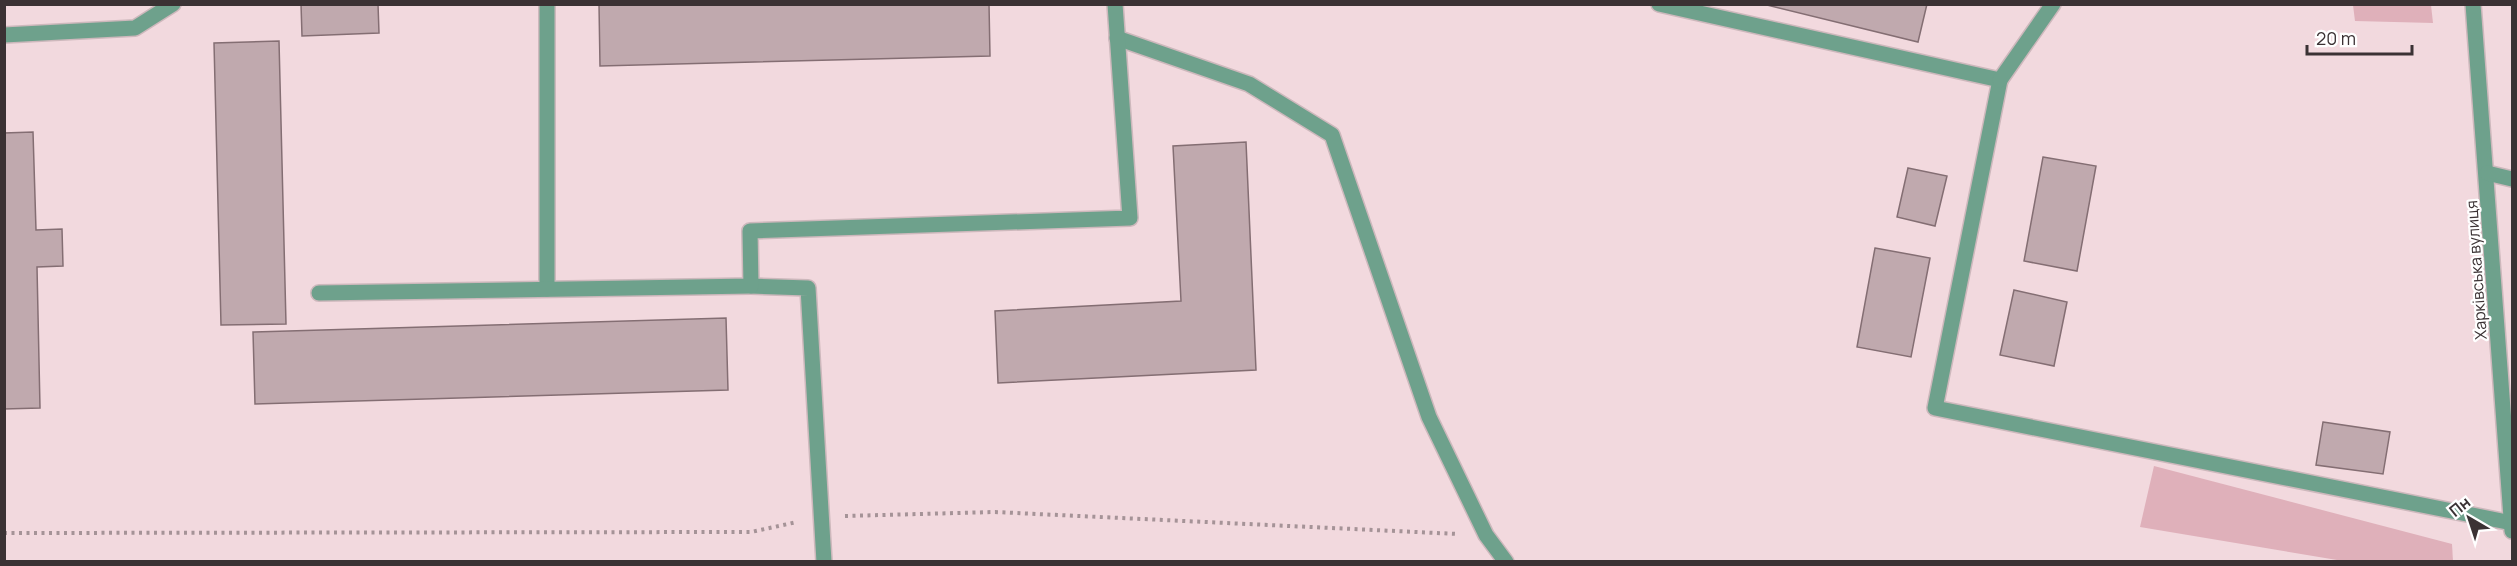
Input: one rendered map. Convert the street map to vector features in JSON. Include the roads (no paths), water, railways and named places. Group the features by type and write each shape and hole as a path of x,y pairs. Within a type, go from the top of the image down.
{"street":[{"path":"4,35 135,28 173,4"},
{"path":"547,289 548,4"},
{"path":"751,286 750,231 1131,218 1115,4"},
{"path":"1659,4 2000,80"},
{"path":"2053,4 2000,80 1935,408 2512,523"},
{"name":"Харківська вулиця","path":"2473,4 2512,533"},
{"path":"1117,38 1249,84 1332,135 1429,417 1486,535 1506,561"},
{"path":"2487,173 2512,178"},
{"path":"319,293 751,286 808,288 824,561"}]}
